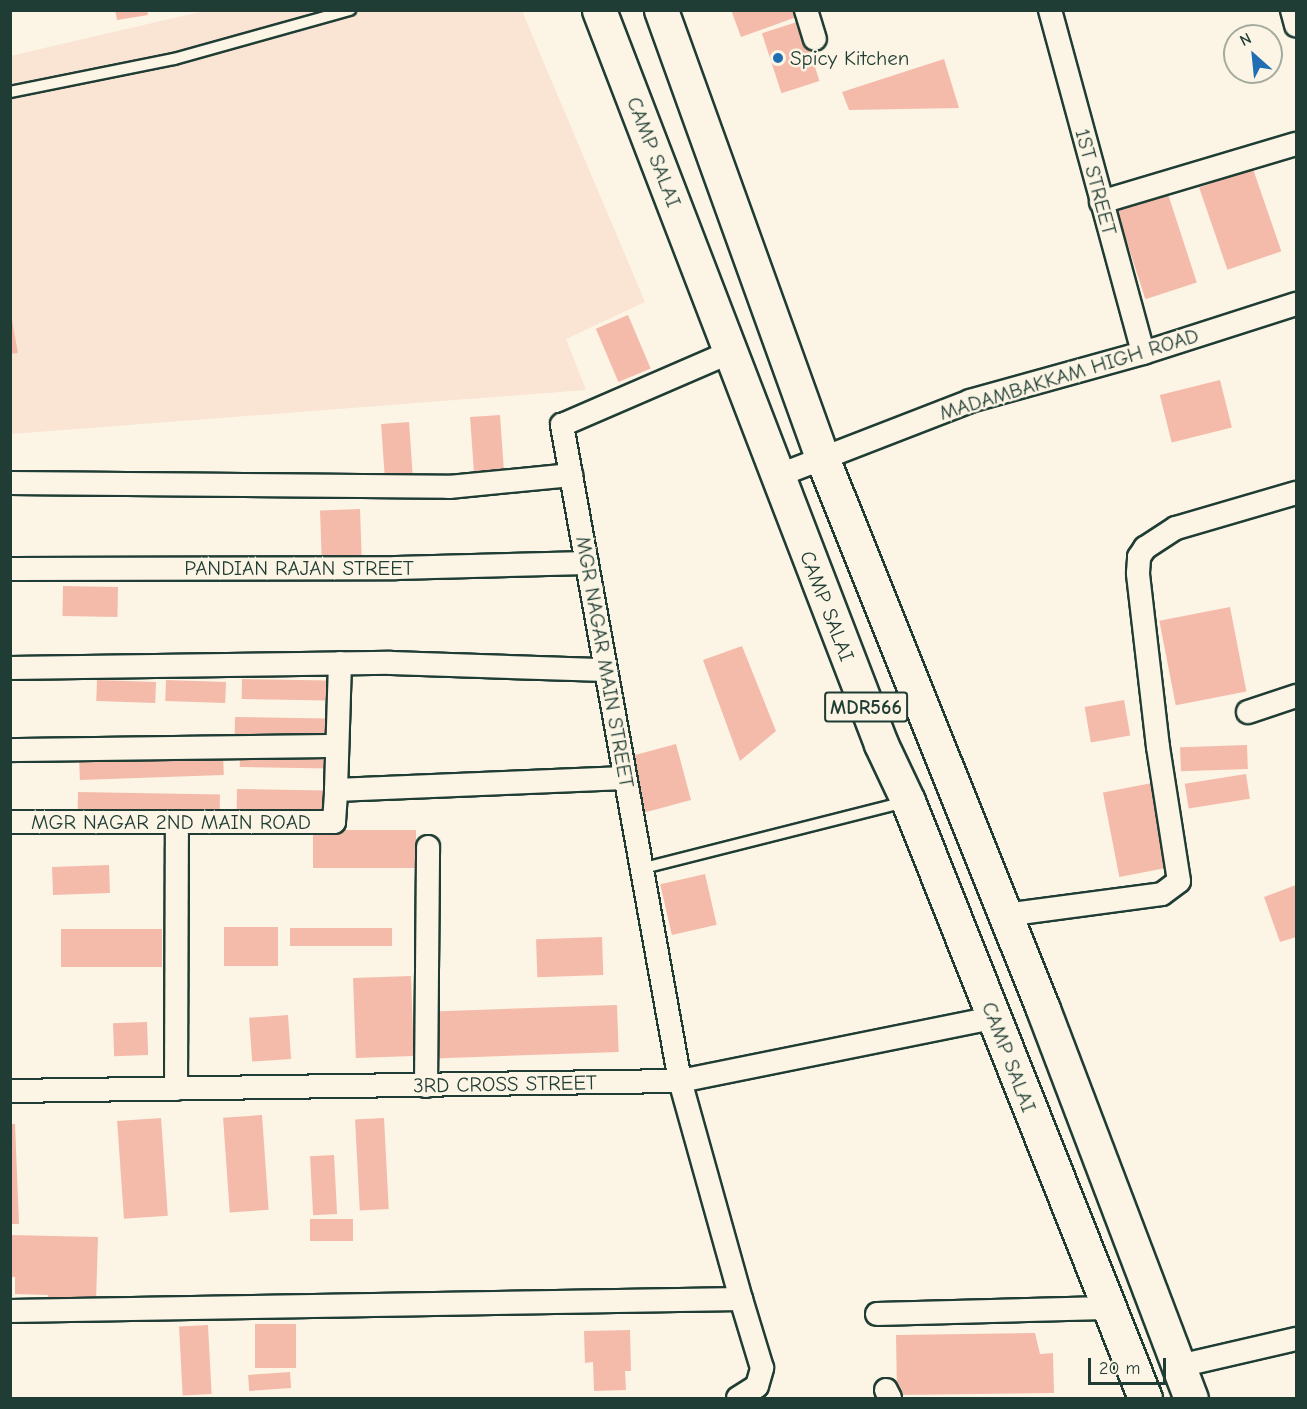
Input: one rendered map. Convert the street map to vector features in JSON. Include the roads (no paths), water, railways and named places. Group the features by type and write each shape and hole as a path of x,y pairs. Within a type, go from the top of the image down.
{"main road":[{"name":"CAMP SALAI","path":"599,10 881,744 908,801 1107,1308 1145,1398"},
{"name":"MDR566","path":"661,10 823,460 1005,915 1191,1398"}],"street":[{"path":"806,10 815,39"},
{"name":"1ST STREET","path":"1050,10 1143,353"},
{"path":"1292,10 1296,25"},
{"path":"1101,202 1296,144"},
{"name":"MADAMBAKKAM HIGH ROAD","path":"777,476 970,401 1143,353 1296,304"},
{"name":"MGR NAGAR MAIN STREET","path":"731,352 562,425 640,869 680,1081 762,1368 757,1386 738,1398"},
{"path":"10,483 449,487 571,475"},
{"path":"1005,915 1162,894 1179,881 1158,747 1137,573 1139,557 1145,548 1176,528 1296,493"},
{"name":"PANDIAN RAJAN STREET","path":"10,569 396,568 587,563"},
{"path":"336,790 340,663"},
{"path":"10,669 340,663 606,670"},
{"path":"1248,712 1296,696"},
{"path":"10,750 337,746"},
{"name":"MGR NAGAR 2ND MAIN ROAD","path":"10,822 334,822 336,790 625,778"},
{"path":"176,1089 177,822"},
{"path":"426,1086 428,847"},
{"name":"3RD CROSS STREET","path":"10,1091 680,1081 993,1018"},
{"path":"10,1311 741,1299"},
{"path":"877,1314 1107,1308"},
{"path":"1179,1366 1296,1339"}],"lane":[{"path":"10,92 174,59 350,10"},
{"path":"640,869 908,801"}],"place":[{"name":"Spicy Kitchen","path":"778,58"}]}
